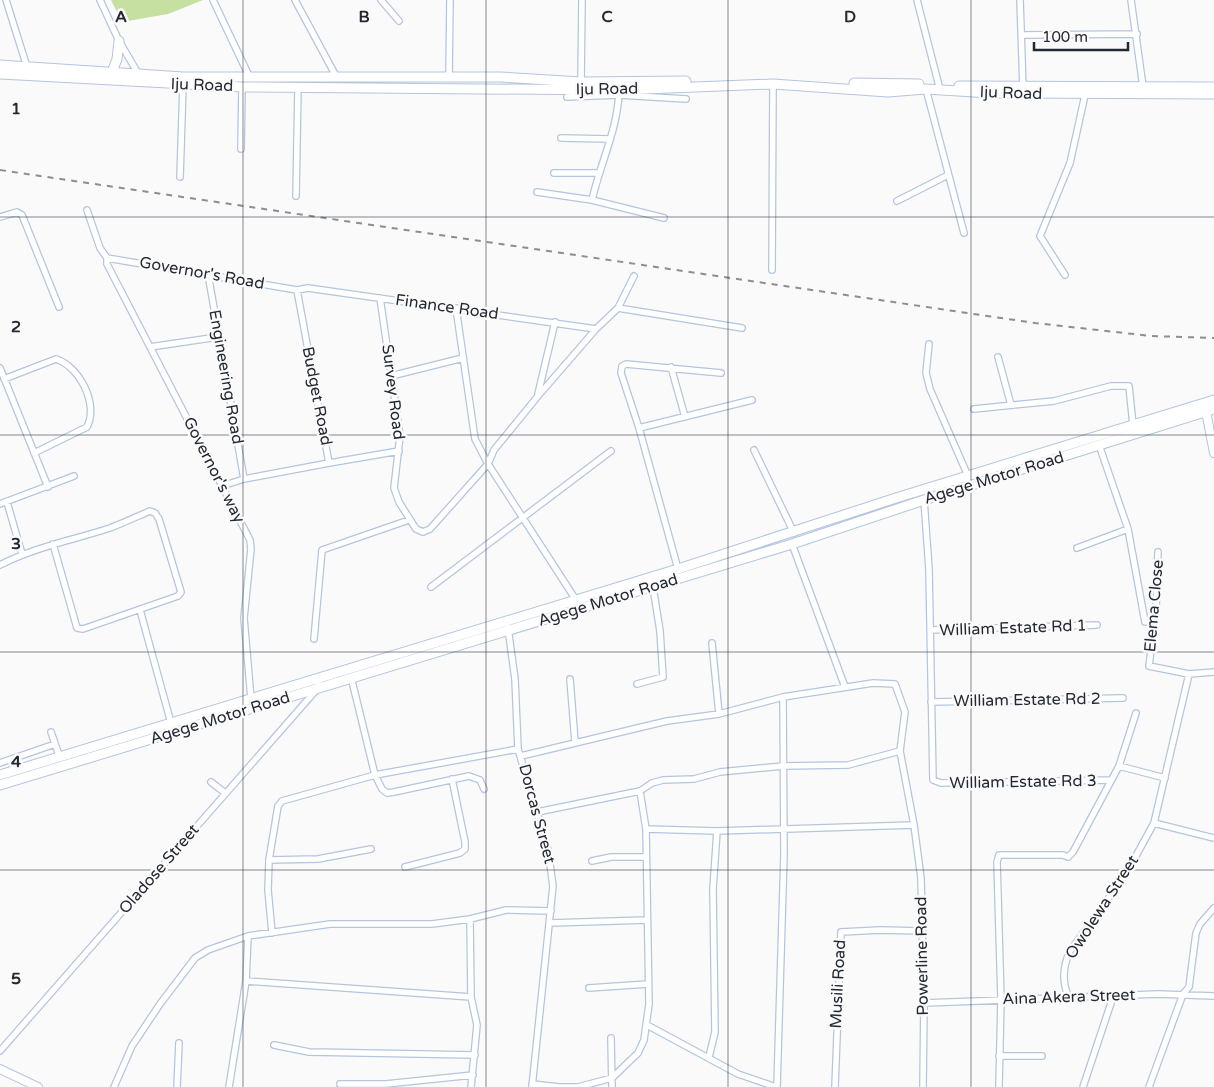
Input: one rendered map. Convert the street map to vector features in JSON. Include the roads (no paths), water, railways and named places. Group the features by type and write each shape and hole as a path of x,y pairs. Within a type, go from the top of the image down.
{"main road":[{"path":"112,72 117,59 120,41"},
{"name":"Iju Road","path":"0,65 112,72 183,85 242,87 619,93 773,84 888,92 926,89 1023,90 1214,87"},
{"name":"Iju Road","path":"0,74 139,78 183,76 337,78 449,76 581,82 939,86 1085,95 1214,94"},
{"name":"Agege Motor Road","path":"0,785 171,723 506,620 678,569 772,550 792,544 1208,408 1214,400"},
{"name":"Agege Motor Road","path":"0,775 61,762 318,688 509,630 653,586 769,540 968,476 1133,425 1208,408"},
{"path":"769,540 772,550"}],"street":[{"path":"6,0 27,67"},
{"path":"100,0 139,78"},
{"path":"213,0 249,76"},
{"path":"295,0 337,78"},
{"path":"381,0 399,21"},
{"path":"449,76 450,0"},
{"path":"581,82 582,0"},
{"path":"917,0 939,86"},
{"path":"1020,0 1023,35 1023,90"},
{"path":"1131,0 1143,87"},
{"path":"1023,35 1137,34"},
{"path":"772,270 773,84"},
{"path":"180,177 183,85"},
{"path":"242,87 242,149"},
{"path":"296,196 298,87"},
{"path":"926,89 964,232"},
{"path":"592,200 598,172 610,139 619,93"},
{"path":"567,97 619,93 686,99"},
{"path":"1065,275 1040,236 1070,163 1085,95"},
{"path":"560,138 610,139"},
{"path":"554,173 598,172"},
{"path":"897,201 948,175"},
{"path":"537,192 592,200 664,218"},
{"name":"Governor's way","path":"86,210 100,248 107,258 107,264 250,540 251,549 244,618 251,698"},
{"path":"0,217 17,212 22,215 59,307"},
{"name":"Governor's Road","path":"107,258 297,290"},
{"name":"Engineering Road","path":"208,274 244,479"},
{"path":"314,639 322,550 409,520 416,529 423,532 430,529 488,464 494,450 538,396 596,329 618,308 634,276"},
{"name":"Finance Road","path":"297,290 308,288 596,329"},
{"name":"Budget Road","path":"297,290 329,463 399,451"},
{"name":"Survey Road","path":"380,298 400,436 394,488 398,502 409,520"},
{"path":"456,308 475,440 488,464 576,600"},
{"path":"618,308 742,328"},
{"path":"538,396 555,322"},
{"path":"150,348 218,337"},
{"path":"928,344 926,373 930,389 968,476"},
{"path":"998,357 1011,405"},
{"path":"391,376 463,358"},
{"path":"4,379 56,359 64,362 73,371 87,393 90,421 87,427 34,453"},
{"path":"678,569 639,428 621,372 622,366 626,364 671,367 722,373"},
{"path":"671,367 685,416"},
{"path":"0,368 48,487"},
{"path":"974,409 1054,401 1112,386 1129,386 1133,425"},
{"path":"639,428 752,400"},
{"path":"1208,408 1214,453"},
{"path":"1099,445 1128,529 1145,622"},
{"path":"754,450 794,533"},
{"path":"431,587 611,451"},
{"path":"222,486 244,479 329,463"},
{"path":"0,504 74,476"},
{"path":"924,500 929,569 931,702"},
{"path":"7,502 22,554"},
{"path":"0,565 22,554 53,544 111,527 150,511 155,513 162,528 182,592 178,596 140,610 83,629 77,628 53,544"},
{"path":"1077,548 1128,529"},
{"path":"521,756 667,721 719,714 783,697 845,687 792,544"},
{"name":"Elema Close","path":"1158,552 1156,610 1149,666 1189,674"},
{"path":"637,684 662,677 660,630 653,586"},
{"path":"140,610 171,723"},
{"name":"Dorcas Street","path":"506,620 515,679 518,749 552,867 550,923 532,1085"},
{"name":"William Estate Rd 1","path":"930,630 1097,625"},
{"path":"712,643 719,714"},
{"path":"1189,674 1214,672"},
{"name":"Owolewa Street","path":"1068,998 1065,989 1065,962 1070,951 1126,874 1154,823 1189,674"},
{"path":"351,677 375,775 382,789 387,793 469,776 480,780 484,789"},
{"path":"318,678 318,688"},
{"path":"570,679 575,742"},
{"name":"Powerline Road","path":"845,687 873,683 895,684 906,712 900,751 914,825 921,878 924,1003 923,1087"},
{"name":"Oladose Street","path":"0,1051 318,688"},
{"path":"647,1025 710,1057 738,1074 776,1087 784,828 783,697"},
{"name":"William Estate Rd 2","path":"931,702 1123,698"},
{"name":"William Estate Rd 3","path":"931,702 932,772 933,780 937,782 1110,780"},
{"path":"999,1087 1001,999 996,866 999,855 1064,855 1068,857 1082,839 1110,780 1119,766 1136,713"},
{"path":"51,732 61,762"},
{"path":"0,763 55,744"},
{"path":"272,933 268,890 269,860 278,806 282,801 375,775 518,749"},
{"path":"537,812 640,791 652,783 663,780 694,779 720,772 783,766 848,766 900,751"},
{"path":"1119,766 1165,778"},
{"path":"405,867 460,853 465,849 452,779"},
{"path":"211,782 225,793"},
{"path":"532,1085 578,1087 612,1078 638,1053 647,1025 648,984 646,829 640,791"},
{"path":"1154,823 1214,838"},
{"path":"646,829 717,831 914,825"},
{"path":"710,1057 715,1032 713,889 717,831"},
{"path":"269,860 318,859 371,849"},
{"path":"592,861 611,857 645,857"},
{"path":"1149,1087 1183,994 1189,987 1200,924 1214,908"},
{"path":"114,1087 132,1046 160,1004 195,958 208,950 248,936 330,924 432,924 470,919 506,910 551,910"},
{"path":"470,919 471,997 477,1024 472,1087"},
{"path":"550,923 646,920"},
{"name":"Musili Road","path":"835,1087 839,937 841,932 880,930 922,931"},
{"path":"229,1087 246,982 248,936"},
{"path":"246,982 471,997"},
{"path":"589,988 648,984"},
{"name":"Aina Akera Street","path":"924,1003 1183,994 1214,996"},
{"path":"1083,1087 1113,997"},
{"path":"611,1038 612,1087"},
{"path":"177,1087 179,1043"},
{"path":"274,1045 309,1052 416,1056 475,1055"},
{"path":"999,1056 1042,1056"},
{"path":"0,1069 25,1084 38,1087"},
{"path":"340,1084 386,1084 473,1075"}],"railway":[{"path":"0,170 1035,323 1151,336 1214,338"}]}
